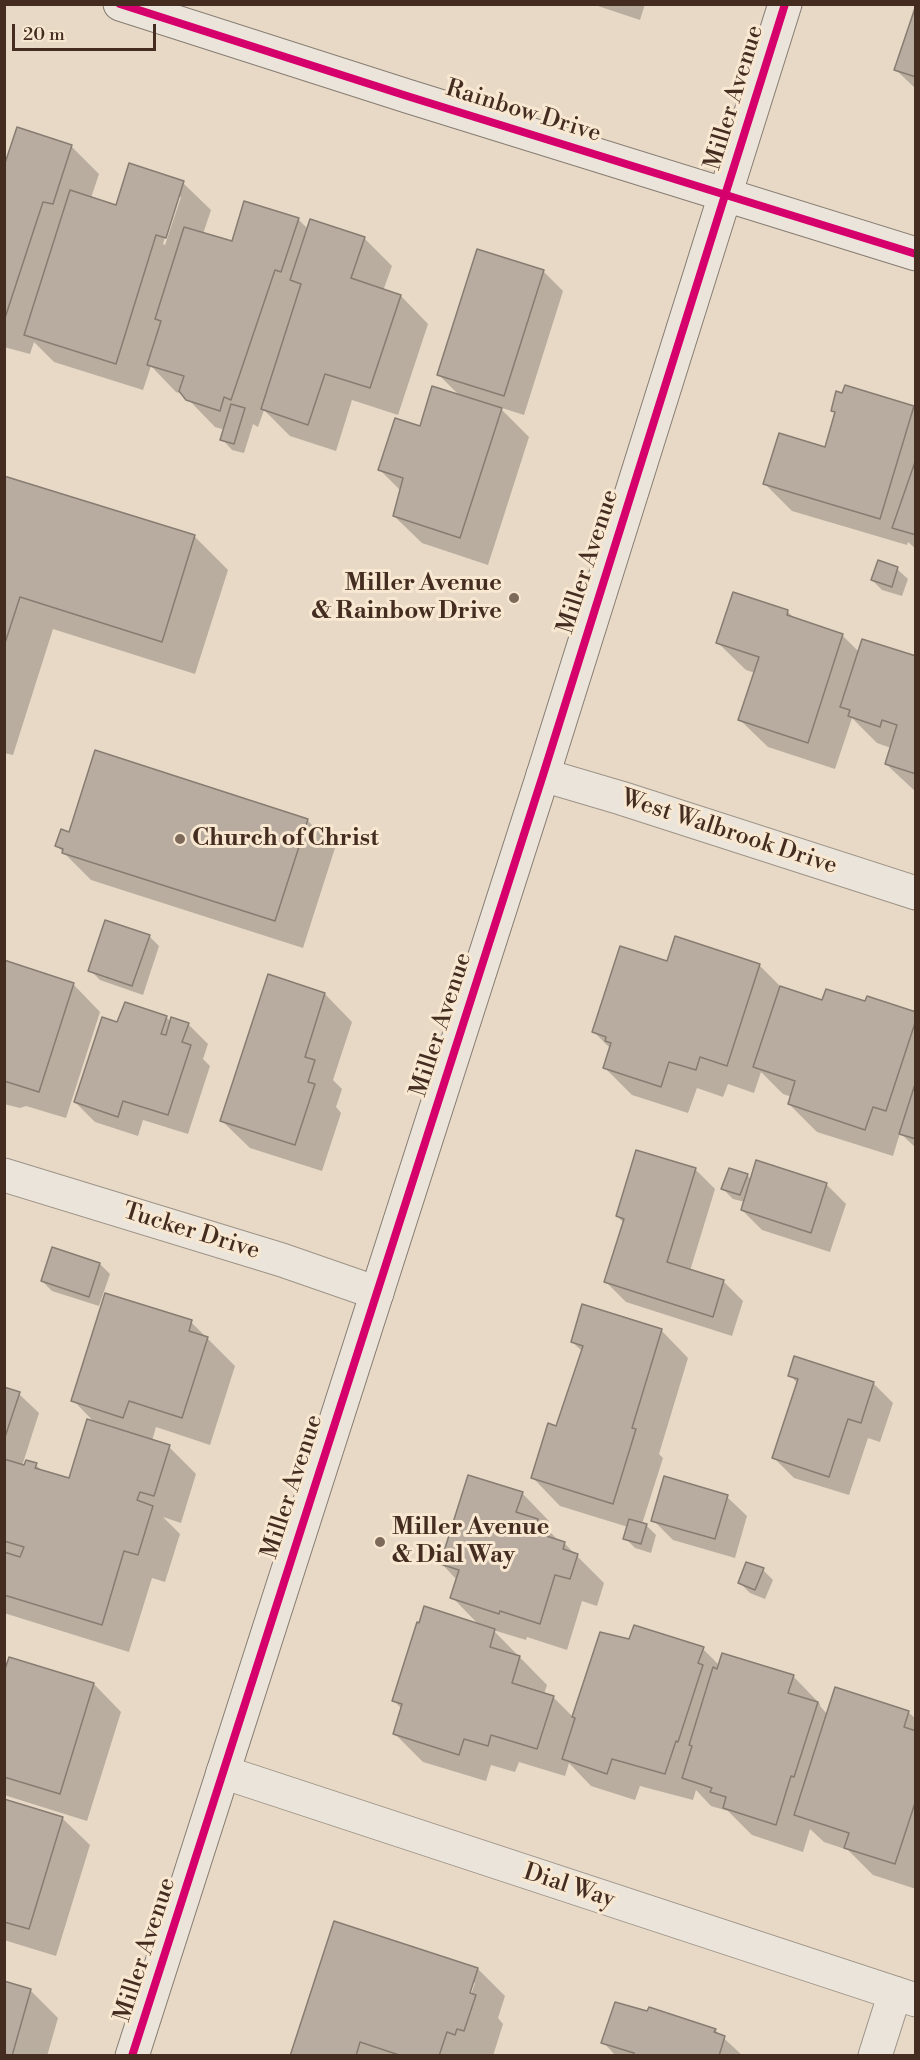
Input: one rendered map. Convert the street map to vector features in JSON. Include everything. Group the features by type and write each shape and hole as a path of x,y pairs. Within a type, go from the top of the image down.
{"street":[{"name":"Rainbow Drive","path":"120,4 915,254"},
{"name":"Miller Avenue","path":"132,2055 543,775 784,4"},
{"name":"West Walbrook Drive","path":"543,775 915,893"},
{"name":"Tucker Drive","path":"4,1175 282,1260 377,1293"},
{"name":"Dial Way","path":"223,1772 905,1997"},
{"path":"875,2055 905,1997"}],"building":[{"path":"916,5 916,77 894,70"},
{"path":"17,127 72,145 53,204 43,202 4,321 4,166"},
{"path":"129,163 184,181 166,238 156,235 116,364 24,335 70,190 116,205"},
{"path":"244,201 299,218 281,272 275,270 231,400 224,397 220,411 186,400 179,391 184,376 147,365 161,321 155,319 184,227 232,241"},
{"path":"310,219 365,237 351,278 401,295 370,388 325,374 308,425 261,409 301,284 290,280"},
{"path":"477,249 544,270 504,396 437,375"},
{"path":"845,385 914,406 880,519 763,484 779,433 825,447 835,412 831,411 836,391 842,393"},
{"path":"432,386 502,408 460,538 393,516 403,478 378,470 395,418 420,426"},
{"path":"231,404 245,408 234,444 220,440"},
{"path":"916,459 916,535 892,528"},
{"path":"4,476 195,535 162,642 20,597 4,646"},
{"path":"878,560 898,567 892,587 871,580"},
{"path":"733,592 788,610 787,615 843,634 808,743 738,720 759,657 716,643"},
{"path":"862,639 916,656 916,774 885,764 897,725 882,720 880,727 848,716 850,710 840,707"},
{"name":"Church of Christ","path":"95,750 308,819 275,921 62,853 63,849 55,846 61,829 69,832"},
{"path":"105,920 150,935 132,986 88,971"},
{"path":"675,936 760,964 727,1066 700,1057 696,1070 669,1062 661,1087 603,1068 611,1043 605,1041 606,1037 592,1032 620,946 667,961"},
{"path":"4,960 74,983 39,1092 4,1081"},
{"path":"268,974 325,993 305,1057 315,1060 308,1082 315,1084 295,1145 220,1121"},
{"path":"780,986 822,1000 826,989 865,1001 867,996 916,1012 916,1020 886,1111 873,1107 865,1130 788,1104 795,1081 753,1067"},
{"path":"125,1002 167,1016 161,1034 166,1035 171,1017 189,1023 182,1042 191,1045 168,1115 123,1101 118,1117 74,1102 102,1017 117,1022"},
{"path":"916,1081 916,1139 899,1134"},
{"path":"636,1150 696,1168 667,1262 724,1280 713,1317 604,1282 624,1219 616,1216"},
{"path":"756,1160 827,1183 811,1233 741,1210"},
{"path":"729,1168 748,1174 740,1195 721,1189"},
{"path":"52,1247 100,1263 89,1297 41,1281"},
{"path":"105,1293 192,1320 189,1331 208,1337 182,1418 129,1401 123,1418 71,1401"},
{"path":"582,1304 662,1329 632,1428 636,1429 613,1504 531,1478 548,1423 556,1426 583,1346 571,1342"},
{"path":"794,1356 874,1382 861,1423 848,1419 829,1477 772,1458 798,1379 788,1376"},
{"path":"4,1387 20,1392 4,1440"},
{"path":"87,1419 170,1445 154,1496 140,1492 137,1500 153,1506 138,1555 124,1551 102,1625 4,1595 4,1552 20,1557 24,1547 4,1541 4,1459 24,1465 26,1460 37,1463 35,1468 69,1478"},
{"path":"468,1475 523,1492 516,1512 538,1519 534,1532 565,1542 563,1549 578,1554 570,1579 555,1575 540,1624 450,1598 459,1570 440,1564"},
{"path":"664,1476 728,1495 715,1539 651,1521"},
{"path":"629,1519 647,1524 641,1544 623,1539"},
{"path":"746,1562 764,1568 755,1590 738,1583"},
{"path":"424,1606 495,1629 490,1647 520,1656 512,1683 554,1696 537,1749 491,1735 488,1746 464,1739 459,1755 393,1734 402,1704 392,1701"},
{"path":"634,1625 704,1647 698,1663 703,1665 665,1774 612,1759 607,1774 562,1759 575,1718 572,1717 600,1632 629,1639"},
{"path":"722,1653 794,1675 788,1693 818,1702 776,1825 723,1808 726,1797 710,1792 712,1788 682,1778 692,1746 689,1745 713,1667 717,1669"},
{"path":"9,1657 94,1683 60,1794 4,1777 4,1672"},
{"path":"835,1687 909,1711 904,1727 916,1731 916,1800 895,1864 844,1848 849,1833 794,1815"},
{"path":"4,1799 63,1817 29,1929 4,1922"},
{"path":"334,1921 478,1968 470,1993 476,1995 464,2031 457,2029 455,2035 447,2032 439,2056 402,2056 360,2042 356,2056 290,2056"},
{"path":"4,1981 31,1989 12,2056 4,2054"},
{"path":"615,2002 647,2011 649,2007 716,2029 714,2032 725,2036 719,2056 633,2056 634,2053 601,2043"}],"cycle path":[{"path":"120,4 916,254"},
{"path":"132,2056 543,775 785,4"}],"place":[{"name":"Miller Avenue & Rainbow Drive","path":"514,598"},
{"name":"Church of Christ","path":"180,839"},
{"name":"Miller Avenue & Dial Way","path":"380,1542"}]}
